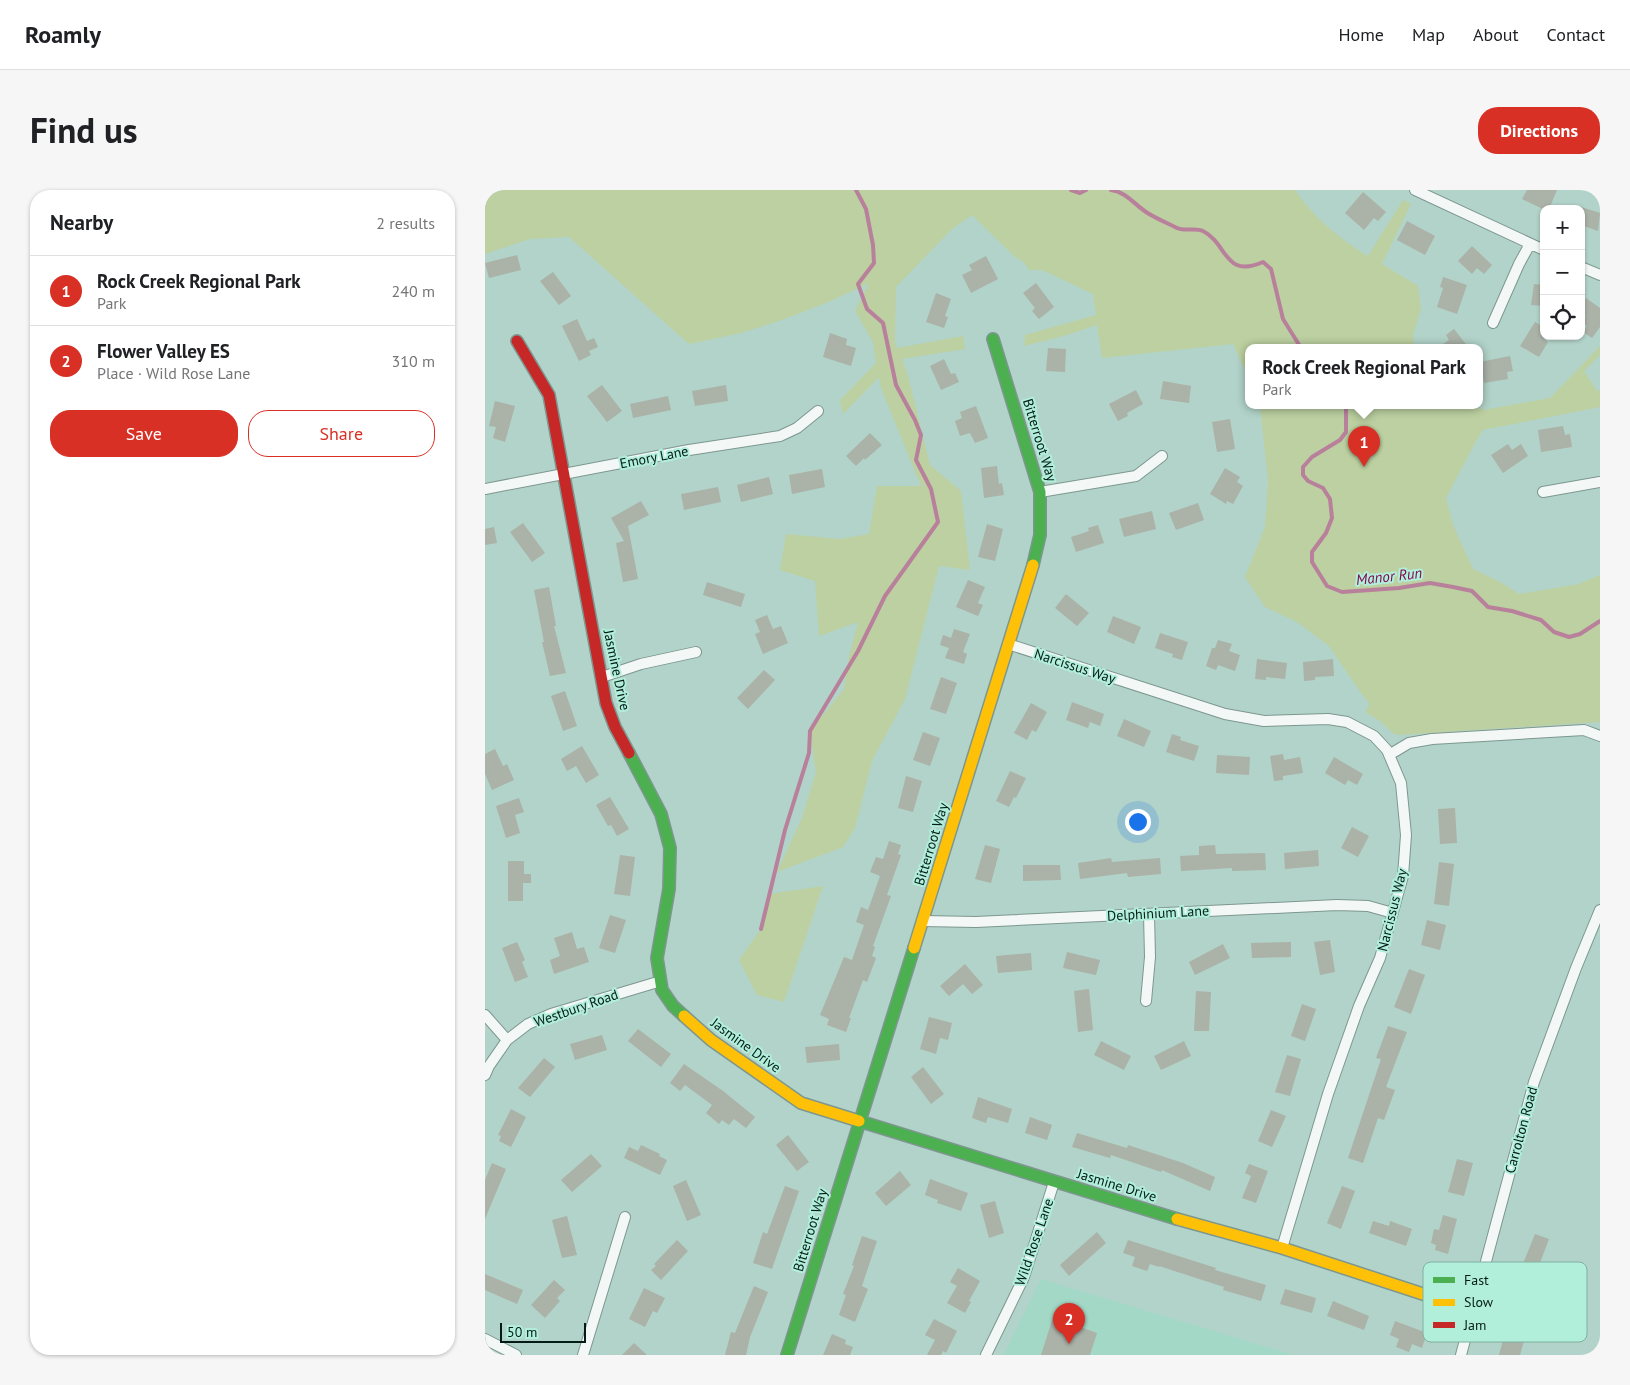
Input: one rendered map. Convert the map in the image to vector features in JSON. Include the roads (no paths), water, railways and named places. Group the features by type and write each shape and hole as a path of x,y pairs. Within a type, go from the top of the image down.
{"street":[{"path":"1415,190 1540,248"},
{"path":"1493,323 1530,244"},
{"path":"1585,269 1600,275"},
{"name":"Bitterroot Way","path":"787,1355 1036,555 1040,535 1040,492 993,339"},
{"name":"Jasmine Drive","path":"517,341 549,394 606,703 615,726 661,814 671,848 669,889 657,958 662,990 673,1006 711,1040 801,1103 1054,1182 1242,1238 1282,1248 1423,1294"},
{"name":"Emory Lane","path":"485,489 689,450 780,436 797,428 817,412"},
{"path":"1040,492 1136,476 1162,456"},
{"path":"1543,492 1600,482"},
{"name":"Narcissus Way","path":"1008,644 1225,714 1264,721 1328,719 1347,722 1373,736 1387,750 1401,783 1406,835 1403,876 1380,958 1359,1006 1328,1094 1282,1248"},
{"path":"602,677 641,664 696,652"},
{"path":"1389,755 1409,742 1432,739 1584,730 1600,736"},
{"name":"Delphinium Lane","path":"922,921 976,922 1337,904 1368,906 1393,913"},
{"name":"Carrolton Road","path":"1485,1262 1534,1082 1576,968 1600,910"},
{"path":"1146,1001 1150,957 1149,914"},
{"name":"Westbury Road","path":"485,1075 507,1040 528,1024 551,1014 661,981"},
{"path":"485,1015 507,1040"},
{"name":"Wild Rose Lane","path":"986,1355 1024,1277 1054,1182"},
{"path":"583,1355 625,1217"},
{"path":"485,1338 516,1355"},
{"name":"Carrolton Road","path":"1461,1355 1464,1342"}],"waterway":[{"path":"761,929 785,830 809,753 810,731 858,651 885,596 938,522 931,489 916,460 921,435 896,385 883,323 867,309 858,284 874,263 873,245 866,209 856,190"},
{"name":"Manor Run","path":"1071,190 1080,193 1086,190"},
{"name":"Manor Run","path":"1111,190 1121,193 1142,209 1177,228 1203,231 1211,237 1233,263 1241,266 1250,266 1263,262 1271,269 1283,319 1299,344"},
{"name":"Manor Run","path":"1346,409 1346,432 1340,440 1312,457 1303,467 1303,475 1308,481 1323,488 1330,499 1332,518 1326,533 1312,552 1312,562 1327,586 1342,592 1399,588 1430,583 1472,591 1488,607 1512,611 1541,620 1554,632 1569,637 1580,634 1600,621"}],"place":[{"name":"Rock Creek Regional Park","path":"1364,467"},
{"name":"Flower Valley ES","path":"1069,1344"}]}
